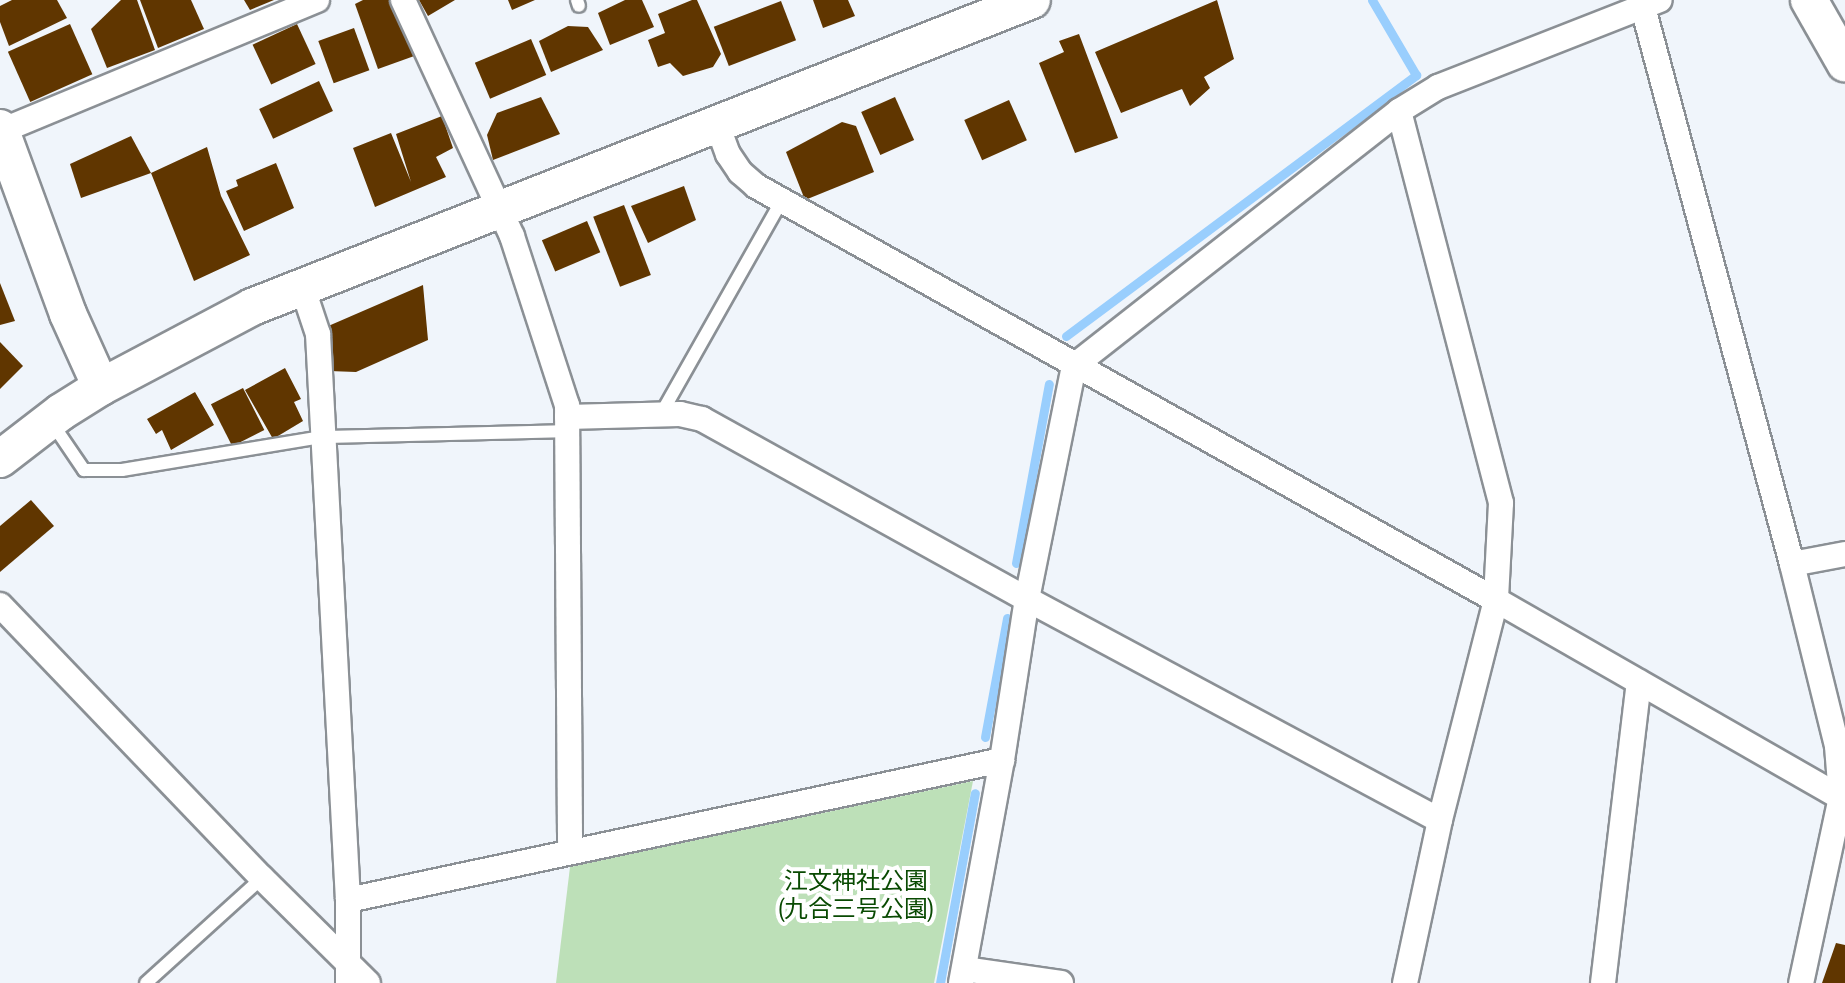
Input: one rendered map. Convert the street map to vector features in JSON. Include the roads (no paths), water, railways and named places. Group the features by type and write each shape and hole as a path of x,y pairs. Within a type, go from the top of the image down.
{"street":[{"path":"101,387 68,314 1,129 317,0"},
{"path":"403,0 501,208 563,388 566,424 570,852"},
{"path":"0,459 50,420 101,387 201,331 302,286 1032,0"},
{"path":"1809,0 1845,63"},
{"path":"1061,983 963,976 1027,599 1074,366 1399,111 1438,87 1648,2 1837,746 1843,798 1801,983"},
{"path":"1399,111 1501,503 1496,600 1440,820 1405,983"},
{"path":"717,124 728,154 740,172 782,200 1843,798"},
{"path":"302,286 318,334 348,900 347,972"},
{"path":"566,424 661,414 702,419 1027,599 1440,820"},
{"path":"1792,564 1845,554"},
{"path":"0,605 262,878 347,972 368,983"},
{"path":"1603,983 1639,682"},
{"path":"348,900 1002,760"}],"lane":[{"path":"661,414 782,200"},
{"path":"50,420 84,470 122,470 322,437 566,424"},
{"path":"146,983 262,878"}],"waterway":[{"path":"1066,336 1416,75 1372,0"},
{"path":"1016,563 1049,384"},
{"path":"985,737 1007,618"},
{"path":"940,983 975,793"}],"park label":[{"name":"江文神社公園 (九合三号公園)","path":"856,895"}]}
